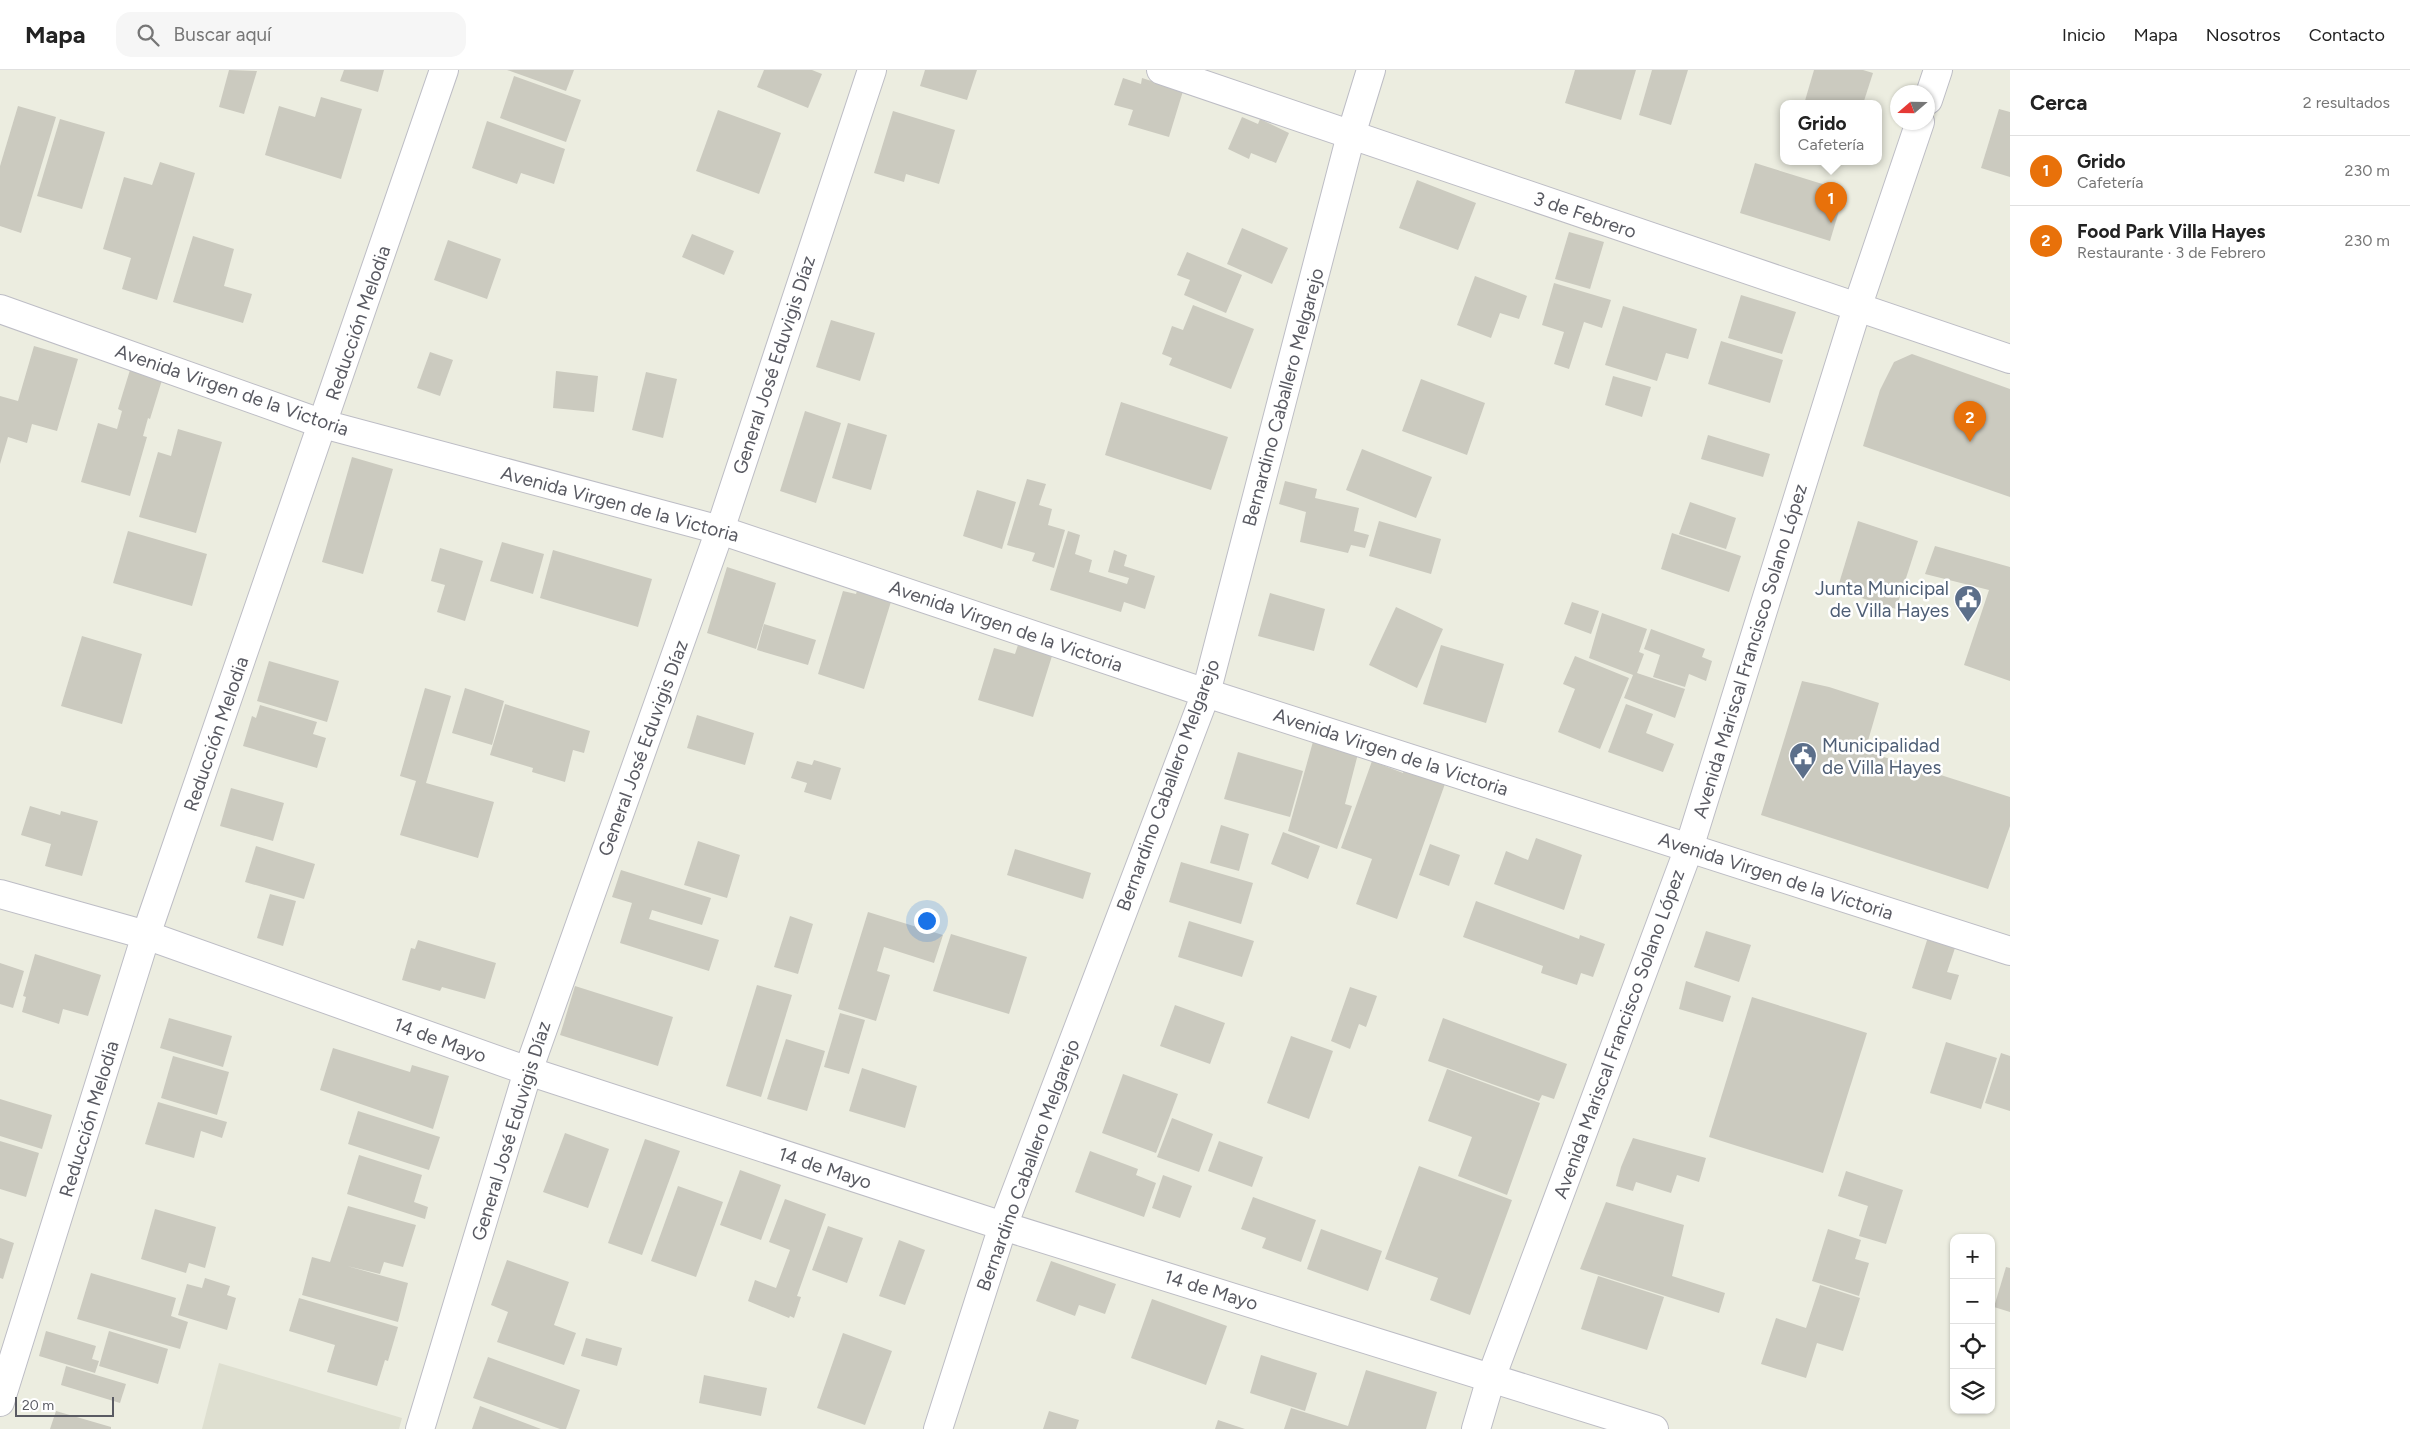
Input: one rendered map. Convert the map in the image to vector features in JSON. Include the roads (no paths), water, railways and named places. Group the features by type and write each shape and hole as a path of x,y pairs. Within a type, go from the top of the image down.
{"street":[{"name":"Reducción Melodia","path":"0,1402 146,935 444,70"},
{"name":"General José Eduvigis Díaz","path":"420,1429 528,1072 720,530 872,70"},
{"name":"3 de Febrero","path":"1161,70 2010,359"},
{"name":"Bernardino Caballero Melgarejo","path":"938,1429 1003,1226 1206,692 1351,135 1372,70"},
{"path":"1933,85 1938,70"},
{"name":"Avenida Mariscal Francisco Solano López","path":"1476,1429 1491,1378 1689,848 1857,308 1917,130"},
{"name":"Avenida Virgen de la Victoria","path":"0,309 323,424 720,530 1206,692 2010,951"},
{"name":"14 de Mayo","path":"0,894 146,935 528,1072 1003,1226 1654,1429"}],"place":[{"name":"Grido","path":"1831,223"},
{"name":"Food Park Villa Hayes","path":"1970,442"},
{"name":"Junta Municipal de Villa Hayes","path":"1968,623"},
{"name":"Municipalidad de Villa Hayes","path":"1803,780"}]}
